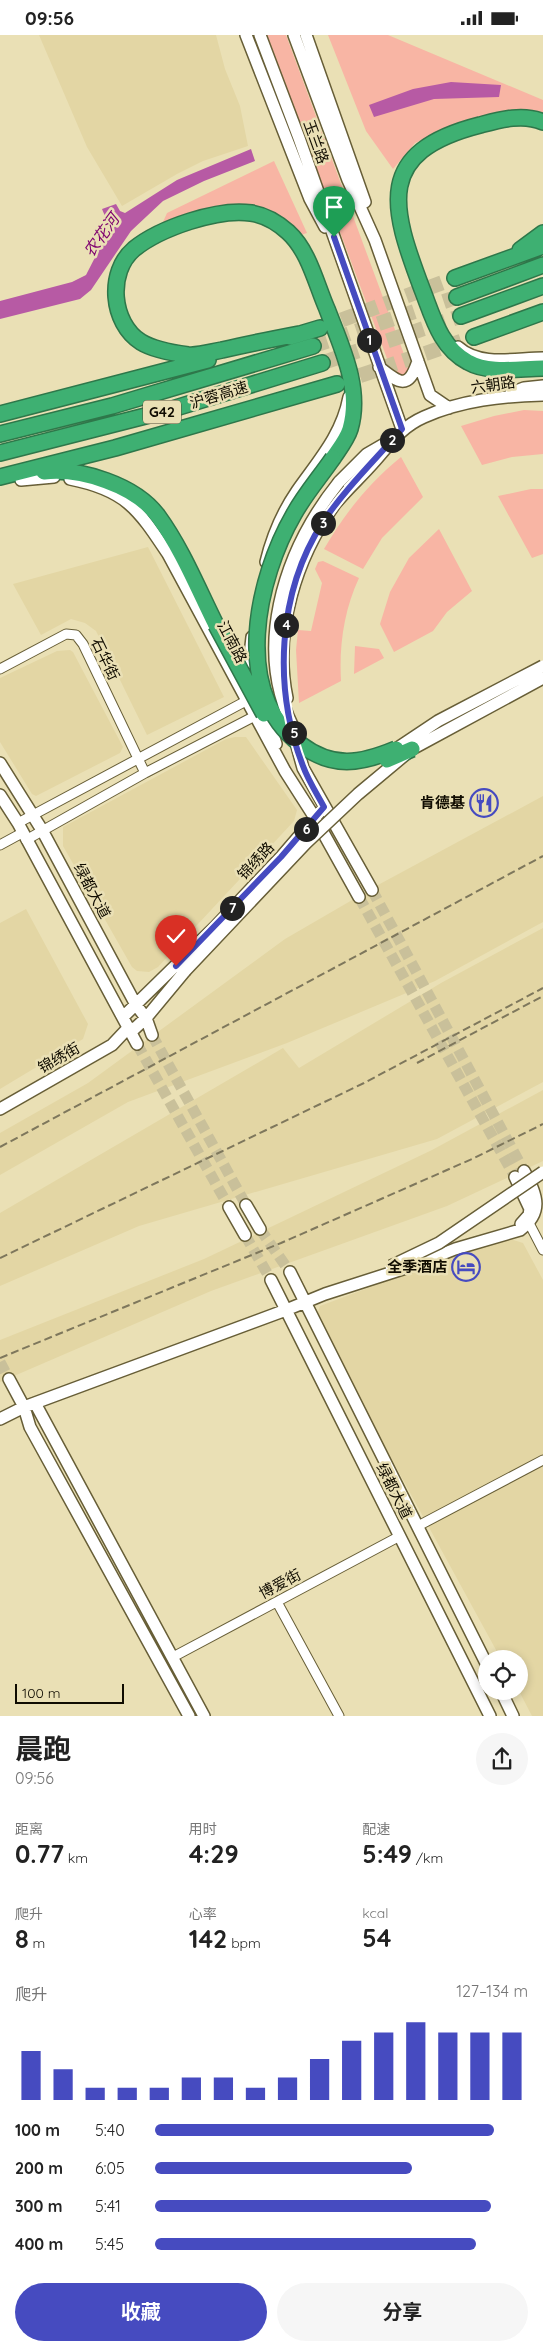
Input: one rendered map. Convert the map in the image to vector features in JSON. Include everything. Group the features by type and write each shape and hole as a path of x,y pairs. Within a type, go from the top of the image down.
{"highway":[{"path":"543,122 537,119 518,118 472,127 441,138 410,162 402,179 398,209 410,257 439,332 450,349 468,362 490,368 543,368"},
{"path":"299,334 190,355 156,349 140,341 128,329 120,316 116,304 117,277 133,250 178,226 232,211 253,213 272,221 283,229 301,248 334,328 354,387 353,411 350,430 294,514 282,539 263,593 256,649 259,674 265,698 279,723 290,736 342,768"},
{"path":"504,262 543,233"},
{"path":"455,278 504,262 543,246"},
{"path":"457,297 543,265"},
{"path":"461,316 543,286"},
{"path":"474,337 543,313"},
{"path":"0,414 228,355 320,327"},
{"name":"沪蓉高速","path":"0,434 112,406 313,347"},
{"name":"沪蓉高速","path":"0,453 169,410 322,363"},
{"path":"0,419 114,394 196,380"},
{"path":"0,477 115,448 337,384"},
{"path":"0,486 36,473 71,472 107,481 138,497 158,515 188,567 257,704 273,727 300,755 313,761 342,768 365,767 412,749"},
{"path":"309,749 344,762 373,758 396,749"},
{"path":"378,763 396,749"}],"main road":[{"path":"246,35 310,199 341,257"},
{"name":"玉兰路","path":"260,35 402,429"},
{"name":"玉兰路","path":"294,35 348,180 375,240 430,395 449,409"},
{"path":"306,35 361,190 375,240"},
{"path":"427,301 440,328 462,351 477,357 494,360 543,358"},
{"path":"378,366 395,381 402,383 408,381 413,375 418,361"},
{"path":"285,771 254,683 250,655 256,603 278,522 296,491 328,449 345,416 349,397 346,363"},
{"path":"504,396 524,388 543,386"},
{"name":"六朝路","path":"402,429 424,417 449,409 504,396 543,395"},
{"path":"372,890 303,768 286,694 284,649 291,593 304,559 322,524 351,485 402,429"},
{"path":"309,749 285,713 280,697 274,643 282,591 299,545 315,516 339,482 367,454 392,440"},
{"name":"江南路","path":"21,480 47,477 80,481 120,495 146,520 168,554 285,771 315,818 359,897"},
{"path":"396,749 438,721 543,666"},
{"path":"128,1025 146,1018 185,971 306,843 358,794 412,749 543,678"},
{"name":"绿都大道","path":"0,763 42,830 136,1005 146,1018 152,1035"},
{"path":"0,795 137,1044"},
{"name":"锦绣路","path":"128,1025 136,1005 221,920 324,807"},
{"name":"锦绣街","path":"0,1109 112,1045 128,1025"},
{"path":"343,1288 361,1277 391,1266 439,1243 543,1172"},
{"path":"527,1223 530,1209 520,1174 542,1201"},
{"path":"530,1209 542,1201"},
{"path":"0,1419 29,1405 286,1310 304,1301 412,1266 455,1249 503,1236 527,1223 539,1213 542,1201"},
{"path":"246,1205 260,1229"},
{"path":"229,1207 245,1235"},
{"name":"绿都大道","path":"290,1272 480,1650"},
{"name":"绿都大道","path":"271,1280 491,1716"},
{"path":"9,1379 29,1405 173,1657 204,1716"},
{"path":"29,1405 30,1427 189,1716"},
{"path":"491,1716 511,1712 505,1700"}],"street":[{"name":"石华街","path":"0,669 66,635 76,635 83,644 145,773"},
{"path":"22,832 33,815 246,701"},
{"path":"0,845 22,832 42,830 145,773 255,716"},
{"path":"527,1223 543,1250"},
{"path":"418,1526 543,1460"},
{"name":"博爱街","path":"173,1657 400,1536"},
{"path":"277,1601 340,1716"}],"shaded area":[{"path":"39,35 216,35 225,69 240,106 248,146 203,161 122,206 87,147"},
{"path":"267,35 286,35 408,365 409,372 403,377 392,372"},
{"path":"328,35 388,35 543,100 543,119 444,130 415,143 393,169 366,131"},
{"path":"451,82 501,85 499,97 434,99 374,117 369,105 413,89"},
{"path":"251,149 255,161 204,181 163,201 131,231 91,290 80,299 0,319 0,301 72,282 86,275 108,232 107,221 102,209 116,204 120,211 125,213 177,180"},
{"path":"274,161 307,233 301,235 258,210 159,231 167,213"},
{"path":"524,410 543,411 543,454 512,457 482,465 461,426 494,416"},
{"path":"401,457 423,497 382,538 363,569 324,549 340,523 358,500"},
{"path":"531,489 543,489 543,554 532,558 498,496"},
{"path":"439,529 472,591 447,612 433,631 394,652 380,624 390,592 409,558"},
{"path":"148,547 224,697 147,735 96,631 85,623 71,619 41,635 13,584"},
{"path":"323,561 359,578 346,615 342,641 341,681 299,703 296,650 298,630 311,631 322,583 315,569 318,562"},
{"path":"355,646 379,649 384,658 354,674"},
{"path":"70,650 73,652 123,747 120,753 36,796 32,794 0,742 0,678 57,651"},
{"path":"246,737 297,810 294,821 158,967 149,972 137,971 132,967 63,846 63,827 226,739"},
{"path":"543,796 543,922 435,981 287,1043 128,1102 0,1175 0,1133 88,1083 285,939 378,885"},
{"path":"26,909 88,1024 83,1039 0,1089 0,923"},
{"path":"543,928 543,1082 437,1139 139,1226 0,1286 0,1213 283,1048 299,1068 441,983"},
{"path":"543,1090 543,1161 447,1206 211,1291 0,1382 0,1340 204,1259 432,1150"},
{"path":"504,1237 523,1243 543,1280 543,1716 532,1716 524,1700 528,1700 528,1650 496,1650 315,1319 320,1306"}],"tunnel":[{"path":"320,328 455,278"},
{"path":"313,346 457,297"},
{"path":"322,363 461,316"},
{"path":"338,383 474,337"},
{"path":"372,890 524,1171"},
{"path":"359,897 515,1177"},
{"path":"152,1035 246,1205"},
{"path":"137,1044 229,1207"},
{"path":"260,1229 290,1272"},
{"path":"245,1235 271,1280"},
{"path":"0,1362 9,1379"}],"railway":[{"path":"0,1147 543,856"},
{"path":"0,1258 364,1083 543,988"},
{"path":"417,1063 543,996"},
{"path":"0,1358 281,1243 472,1159 543,1124"}],"place":[{"name":"肯德基","path":"484,803"},
{"name":"全季酒店","path":"466,1267"}],"route":[{"path":"176,966 281,857 324,807 303,768 286,694 284,649 291,593 304,559 322,524 351,485 374,463 402,429 378,366 334,237"}],"water label":[{"name":"农花河","path":"101,235"}]}
